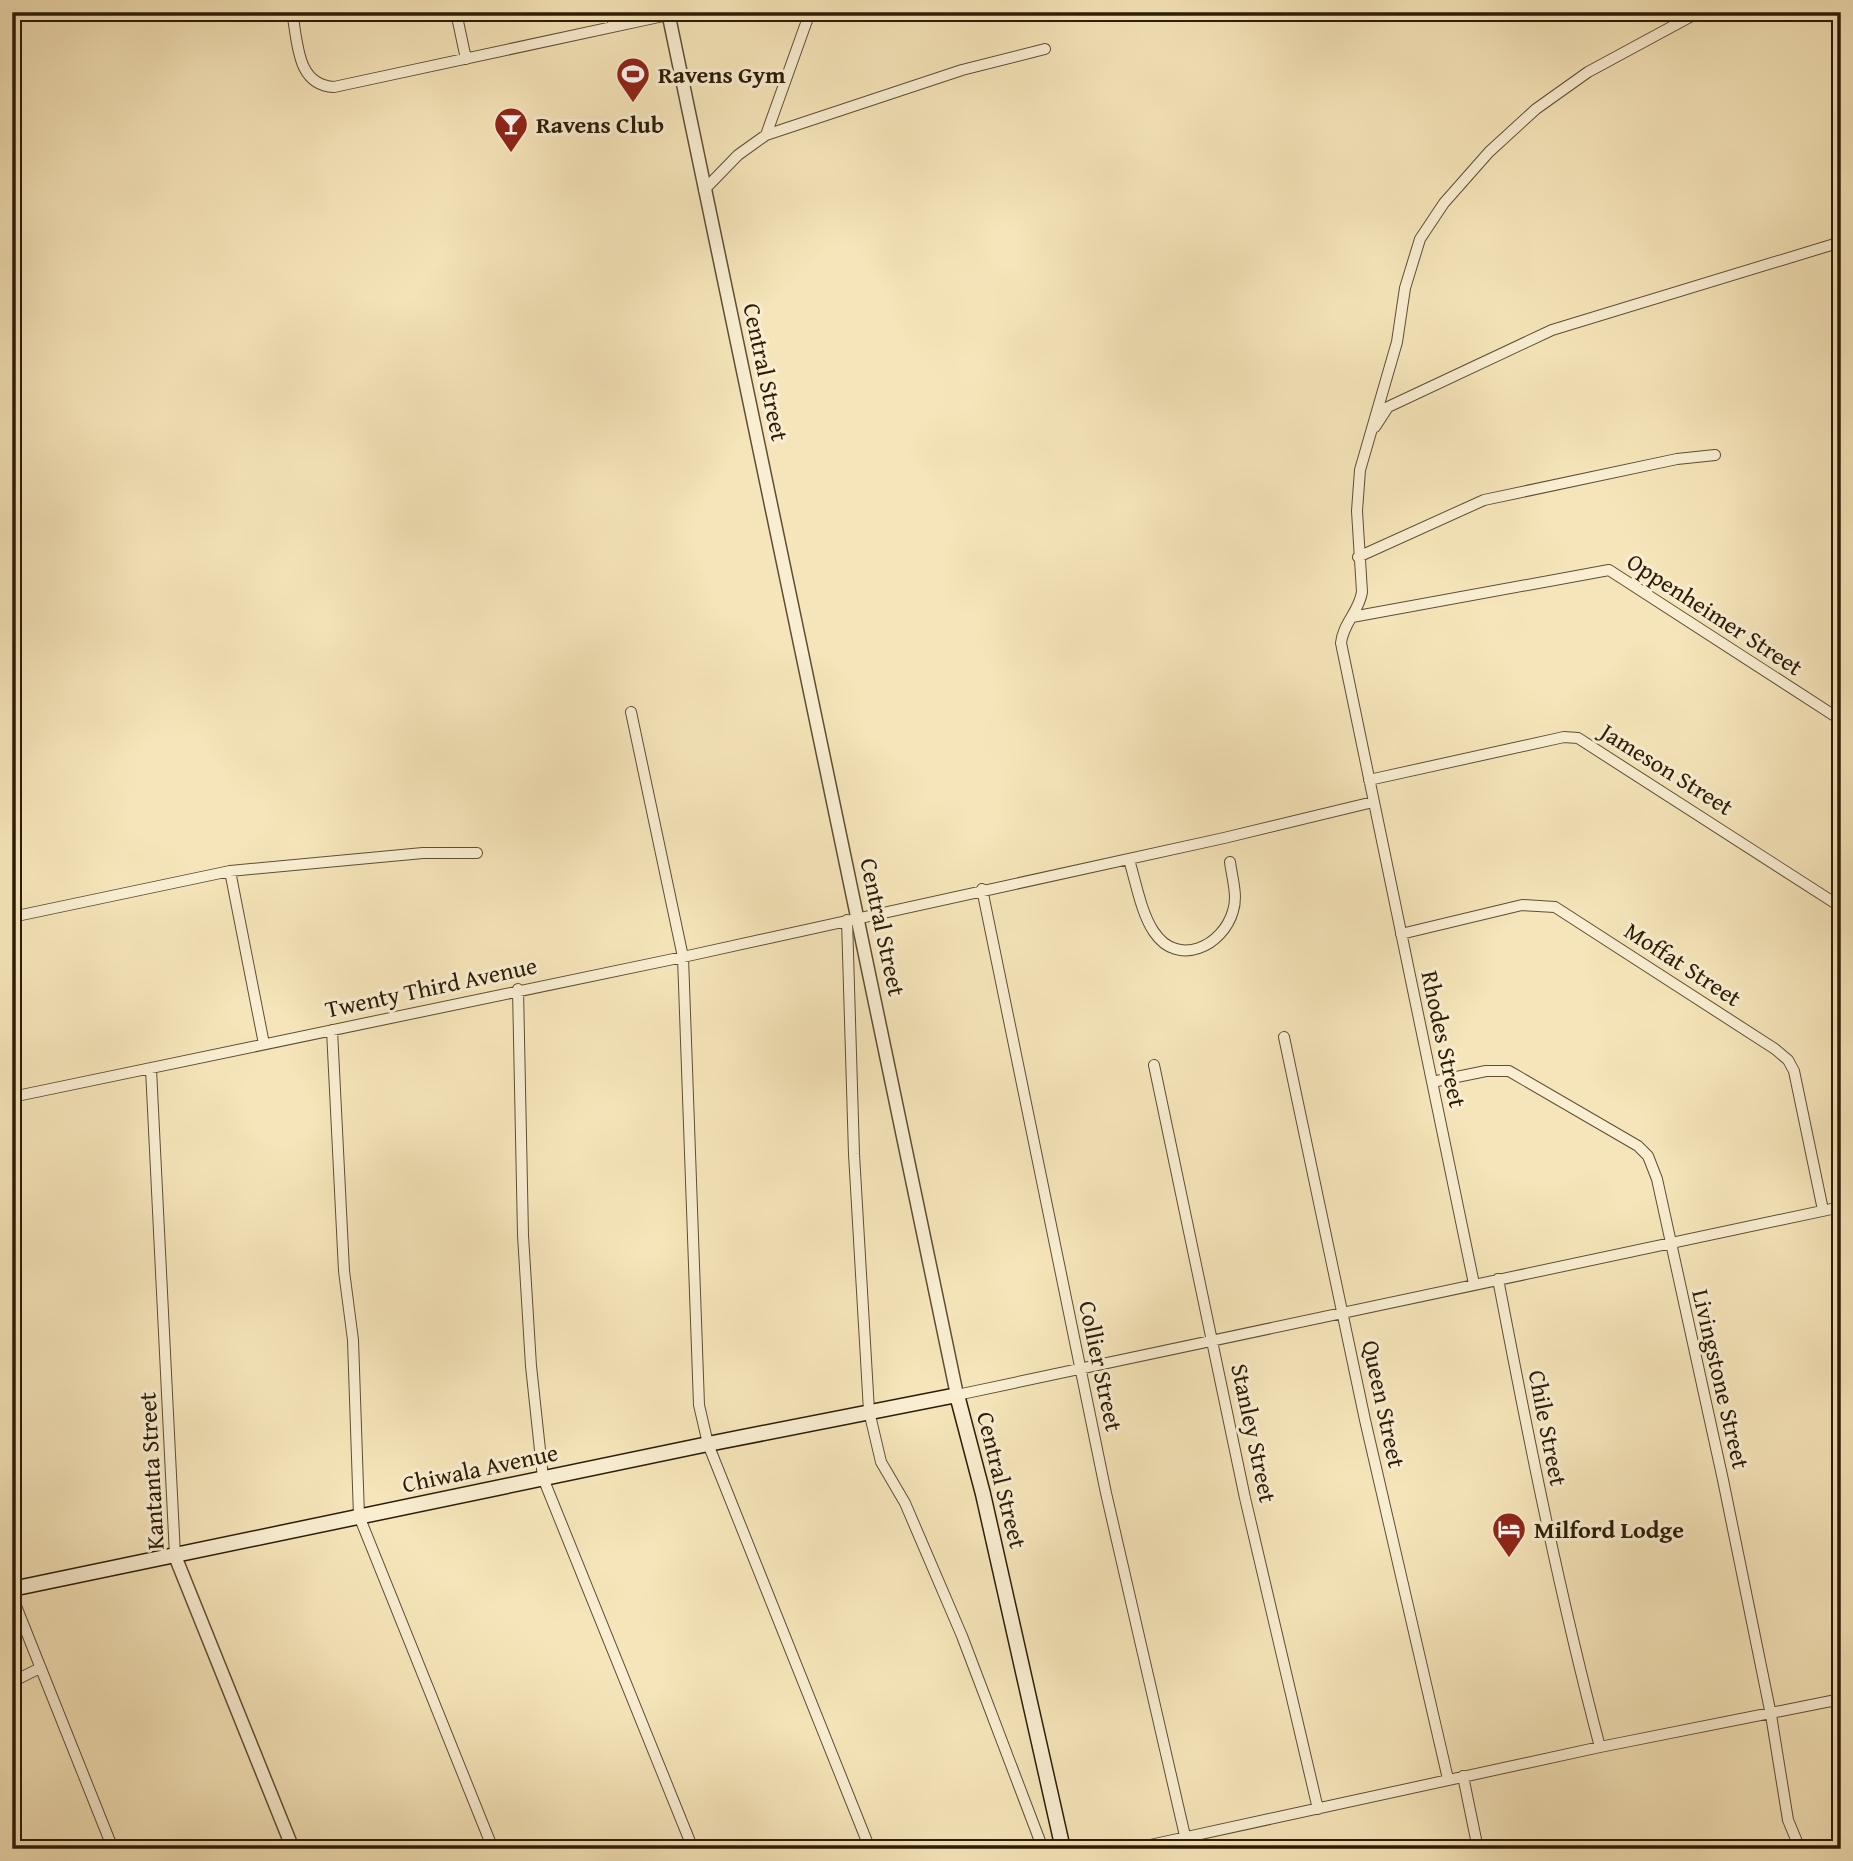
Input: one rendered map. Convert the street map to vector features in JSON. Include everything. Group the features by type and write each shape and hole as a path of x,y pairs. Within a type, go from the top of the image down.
{"main road":[{"name":"Chiwala Avenue","path":"12,1589 957,1395"},
{"name":"Central Street","path":"957,1395 983,1494 1063,1849"}],"street":[{"path":"292,12 303,68 315,84 334,88 668,14"},
{"path":"456,12 466,59"},
{"path":"611,12 614,26"},
{"path":"766,135 810,12"},
{"name":"Rhodes Street","path":"1474,1284 1341,642 1343,630 1360,604 1362,592 1358,557 1360,470 1397,342 1405,288 1420,239 1444,203 1489,152 1536,109 1588,72 1699,12"},
{"name":"Central Street","path":"668,14 852,918 957,1395"},
{"path":"704,190 738,155 766,135 962,70 1045,49"},
{"path":"1368,436 1388,407 1552,330 1841,242"},
{"path":"1358,557 1484,499 1677,459 1715,455"},
{"name":"Oppenheimer Street","path":"1352,617 1609,570 1841,720"},
{"path":"631,712 683,957 699,1405 709,1444 870,1849"},
{"name":"Jameson Street","path":"1369,780 1564,737 1578,738 1841,907"},
{"name":"Twenty Third Avenue","path":"12,1097 518,989 683,957 982,889 1129,860 1373,802"},
{"path":"12,917 230,871 423,853 477,853"},
{"path":"1129,860 1154,932 1166,944 1188,950 1216,942 1230,920 1235,899 1230,863"},
{"path":"230,871 264,1044"},
{"name":"Collier Street","path":"982,889 1080,1368 1188,1849"},
{"name":"Moffat Street","path":"1401,934 1522,905 1555,907 1763,1042 1788,1060 1794,1071 1823,1210"},
{"path":"852,918 854,1154 869,1411 881,1462 905,1503 962,1636 1043,1849"},
{"path":"518,989 523,1235 531,1366 543,1478 693,1849"},
{"path":"332,1030 344,1271 353,1340 359,1516 493,1849"},
{"name":"Queen Street","path":"1284,1037 1397,1566 1447,1779"},
{"name":"Stanley Street","path":"1154,1065 1245,1498 1318,1808"},
{"name":"Kantanta Street","path":"151,1069 175,1556 293,1849"},
{"name":"Livingstone Street","path":"1432,1082 1486,1071 1510,1071 1638,1146 1653,1165 1723,1480 1771,1715 1788,1820 1800,1849"},
{"path":"957,1395 1841,1207"},
{"name":"Chile Street","path":"1498,1279 1539,1493 1571,1637 1600,1746"},
{"path":"12,1596 113,1849"},
{"path":"12,1682 40,1668"},
{"path":"1132,1849 1600,1746 1771,1715 1841,1699"},
{"path":"1463,1776 1478,1849"}],"place":[{"name":"Ravens Gym","path":"633,104"},
{"name":"Ravens Club","path":"511,154"},
{"name":"Milford Lodge","path":"1509,1559"}]}
